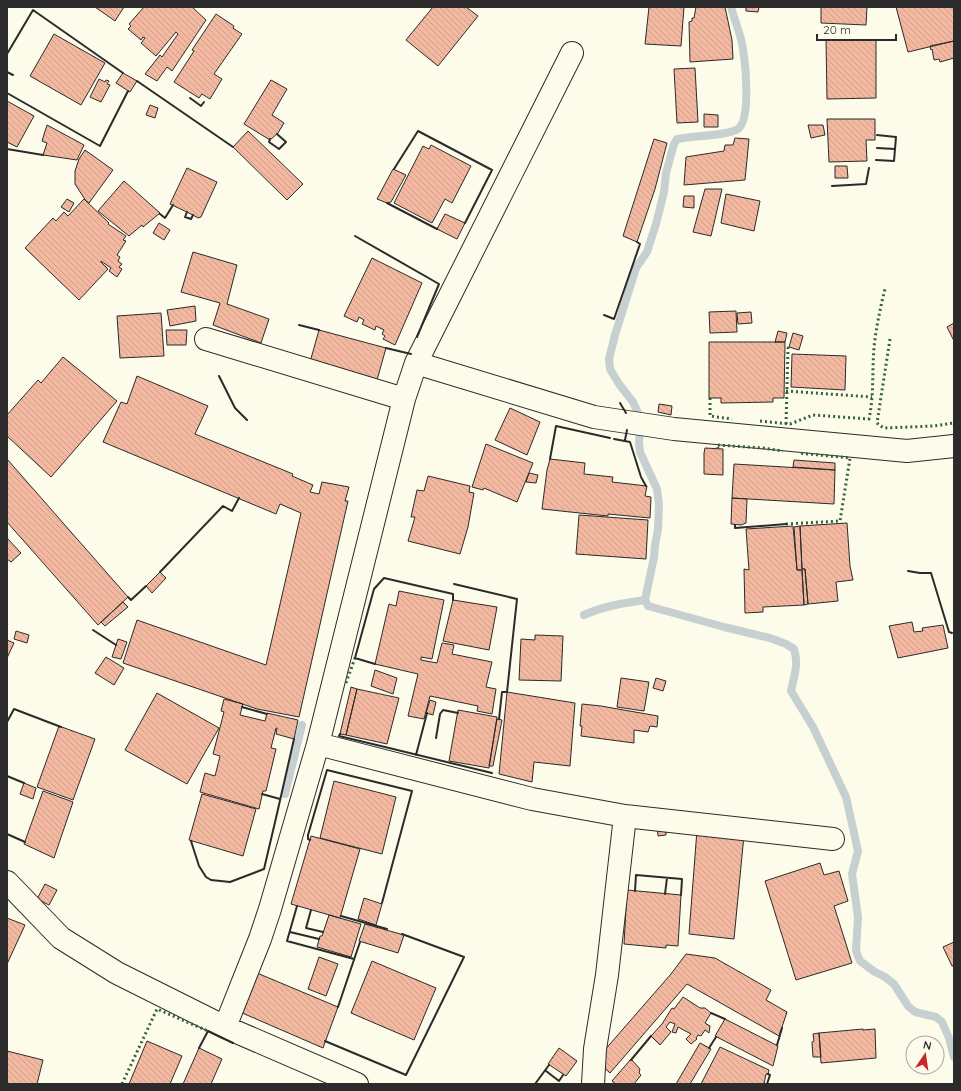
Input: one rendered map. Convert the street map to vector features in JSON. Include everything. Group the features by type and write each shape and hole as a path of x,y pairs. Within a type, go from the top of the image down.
{"street":[{"path":"225,1027 260,939 270,909 318,744 404,399 416,363 572,52"},
{"path":"206,339 404,399"},
{"path":"416,363 594,417 674,429 906,451 954,446"},
{"path":"318,744 532,800 625,816 833,839"},
{"path":"593,1084 594,1049 607,975 625,816"},
{"path":"7,882 61,938 117,973 225,1027 357,1084"}],"building":[{"path":"95,7 124,7 115,21"},
{"path":"144,7 192,7 206,20 172,71 167,67 157,81 145,74 160,55 162,57 178,34 176,32 156,56 141,43 145,38 143,37 141,40 128,29 131,26 129,24"},
{"path":"433,7 466,7 478,16 438,66 406,40"},
{"path":"649,7 684,7 681,46 645,44"},
{"path":"696,7 725,7 732,40 733,59 690,62 689,22 692,21 692,18 694,18"},
{"path":"746,7 759,7 758,12 746,11"},
{"path":"821,7 867,7 866,25 821,23"},
{"path":"896,7 953,7 954,41 908,52"},
{"path":"216,14 234,26 233,28 242,34 214,74 222,79 210,99 202,94 199,98 174,82 194,51 192,50"},
{"path":"54,34 105,63 81,105 30,76"},
{"path":"826,40 876,40 876,98 827,99"},
{"path":"954,41 954,58 940,62 939,59 934,60 930,46"},
{"path":"695,68 698,122 677,123 674,69"},
{"path":"123,73 137,81 130,92 116,83"},
{"path":"99,79 105,82 106,80 109,81 107,84 110,85 101,102 90,97"},
{"path":"271,80 287,89 272,115 284,123 278,133 270,140 244,124"},
{"path":"7,101 34,116 17,147 7,142"},
{"path":"150,105 158,108 155,118 146,115"},
{"path":"704,114 718,115 718,127 704,127"},
{"path":"827,119 875,119 875,140 866,140 867,161 829,162"},
{"path":"47,125 84,145 77,160 43,155 47,143 42,141"},
{"path":"808,125 823,125 825,135 811,138"},
{"path":"248,131 303,184 287,200 233,147"},
{"path":"735,138 749,139 745,180 684,185 686,157 724,151 725,145 733,145"},
{"path":"654,139 667,143 655,189 637,242 623,236"},
{"path":"431,145 471,166 452,203 445,199 432,223 394,203 423,146 429,149"},
{"path":"85,150 113,170 89,203 86,201 75,184 75,171 79,159"},
{"path":"835,166 847,166 848,178 835,178"},
{"path":"187,168 217,182 201,217 198,218 170,204"},
{"path":"393,169 406,175 391,202 387,203 377,199"},
{"path":"124,181 160,213 129,236 98,211"},
{"path":"705,189 722,189 711,236 693,232"},
{"path":"726,194 760,201 754,231 721,223"},
{"path":"684,196 694,196 694,208 683,207"},
{"path":"67,199 74,203 69,212 61,207"},
{"path":"84,199 109,223 108,224 126,236 123,240 126,241 117,255 120,257 118,261 122,264 119,267 122,269 117,277 109,271 111,268 101,261 108,269 79,300 25,248 53,218 56,221 64,212 68,216"},
{"path":"445,214 465,223 457,239 437,229"},
{"path":"159,223 170,230 164,240 153,233"},
{"path":"193,252 237,265 227,304 269,319 261,343 213,325 220,303 181,292"},
{"path":"372,258 422,283 395,345 383,339 385,336 382,334 384,330 376,326 375,330 362,324 364,320 359,317 357,322 344,316"},
{"path":"195,306 196,321 170,326 167,310"},
{"path":"736,311 737,332 710,333 709,312"},
{"path":"751,312 752,323 738,324 737,313"},
{"path":"161,313 164,356 120,358 117,316"},
{"path":"954,323 954,341 947,327"},
{"path":"166,330 187,330 186,345 167,345"},
{"path":"319,330 386,348 377,380 310,362"},
{"path":"778,331 787,333 785,342 775,342"},
{"path":"793,333 803,336 799,350 789,347"},
{"path":"709,342 785,342 784,398 773,398 773,402 721,403 721,398 709,398"},
{"path":"792,354 846,356 845,390 791,387"},
{"path":"63,357 117,401 51,477 7,436 7,415 38,380 41,383"},
{"path":"137,376 208,406 195,434 293,474 292,476 313,485 310,492 319,494 322,482 349,487 345,501 348,501 299,717 257,709 123,663 137,620 266,665 301,513 280,504 276,514 103,442 121,402 127,404"},
{"path":"659,404 672,406 671,415 658,412"},
{"path":"510,408 540,422 527,455 495,440"},
{"path":"486,444 533,463 517,502 484,488 483,490 472,487"},
{"path":"705,448 723,449 723,475 704,474"},
{"path":"7,459 128,597 98,625 7,522"},
{"path":"550,459 585,463 584,474 613,477 612,482 647,486 645,496 651,497 650,518 608,514 608,516 542,509 547,470"},
{"path":"794,460 835,463 835,470 793,467"},
{"path":"734,464 835,470 834,504 732,498"},
{"path":"529,473 538,475 536,483 526,482"},
{"path":"428,476 470,486 469,492 474,493 468,527 460,554 408,541 415,517 411,517 417,490 424,491"},
{"path":"732,498 747,499 746,523 741,525 731,524"},
{"path":"579,515 648,520 646,559 576,554"},
{"path":"847,523 850,566 853,580 836,582 838,601 808,604 805,569 802,569 800,526"},
{"path":"793,526 797,570 802,570 804,605 763,607 763,612 745,613 744,569 749,570 746,529"},
{"path":"800,526 802,569 805,569 808,604 804,605 802,570 797,570 794,527"},
{"path":"7,538 21,553 11,562 7,559"},
{"path":"160,572 166,578 152,593 146,586"},
{"path":"399,591 444,600 432,659 421,657 421,660 437,663 442,643 454,645 452,654 492,662 486,687 496,689 492,714 477,711 478,706 430,696 424,719 408,716 418,674 375,664 389,604 396,606"},
{"path":"453,600 497,607 489,650 443,641"},
{"path":"123,602 128,607 105,626 101,622"},
{"path":"912,622 914,632 923,631 922,628 943,625 948,648 898,658 889,626"},
{"path":"16,631 29,635 27,643 14,639"},
{"path":"535,635 563,636 561,681 519,680 521,639 535,640"},
{"path":"118,639 127,642 121,659 112,657"},
{"path":"7,640 14,643 7,658"},
{"path":"106,657 124,668 114,685 95,673"},
{"path":"375,670 397,678 393,694 371,686"},
{"path":"621,678 649,682 644,711 617,707"},
{"path":"656,678 666,681 663,691 653,688"},
{"path":"351,687 357,689 346,735 340,734"},
{"path":"357,689 399,698 387,744 346,735"},
{"path":"507,692 575,703 570,766 534,762 532,782 499,774"},
{"path":"157,693 219,728 187,784 125,750"},
{"path":"224,699 243,704 240,715 265,721 267,713 298,720 294,739 276,734 276,728 271,748 276,749 266,791 263,791 259,809 200,792 205,773 215,776 220,756 213,754 224,712 221,711"},
{"path":"430,700 436,702 433,715 426,713"},
{"path":"582,704 658,716 657,727 650,726 648,732 634,730 634,743 581,736 582,726 580,726"},
{"path":"458,710 497,717 489,768 449,761"},
{"path":"497,719 502,720 493,766 489,766"},
{"path":"59,726 95,739 73,800 37,787"},
{"path":"334,781 396,797 382,854 320,838"},
{"path":"24,783 36,788 33,799 20,794"},
{"path":"43,791 73,802 54,858 24,844"},
{"path":"202,794 256,809 243,856 189,840"},
{"path":"657,825 669,831 666,832 666,835 658,836"},
{"path":"697,830 744,835 734,939 689,934"},
{"path":"311,836 360,849 340,918 291,904"},
{"path":"820,863 824,875 839,871 848,901 834,906 852,963 796,980 765,881"},
{"path":"45,884 57,890 49,905 37,899"},
{"path":"627,890 681,895 678,946 666,945 666,948 624,944"},
{"path":"364,898 382,904 376,925 358,919"},
{"path":"329,915 361,924 351,957 317,947"},
{"path":"7,918 25,925 7,964"},
{"path":"365,924 404,935 398,953 359,941"},
{"path":"954,942 954,966 952,966 943,947"},
{"path":"686,954 715,958 771,990 766,1000 787,1012 779,1036 687,984 610,1073 596,1060 671,974"},
{"path":"319,957 338,964 326,996 308,989"},
{"path":"372,961 436,988 414,1040 351,1013"},
{"path":"257,973 338,1007 323,1048 240,1012"},
{"path":"683,997 700,1008 705,1008 711,1013 705,1023 710,1026 709,1033 705,1030 701,1036 698,1035 696,1038 697,1039 691,1044 686,1039 691,1034 678,1027 676,1033 672,1032 675,1024 670,1022 666,1027 671,1032 660,1045 651,1036 662,1024 672,1008 674,1009"},
{"path":"725,1019 778,1046 773,1066 715,1036"},
{"path":"875,1029 876,1058 821,1063 819,1033"},
{"path":"819,1033 821,1057 813,1057 813,1034"},
{"path":"147,1041 182,1056 170,1084 129,1084"},
{"path":"700,1043 711,1049 690,1084 676,1084"},
{"path":"720,1047 769,1070 768,1074 766,1074 764,1084 701,1084"},
{"path":"199,1048 222,1059 211,1084 183,1084"},
{"path":"559,1048 577,1061 566,1076 548,1064"},
{"path":"7,1051 43,1060 37,1084 7,1084"},
{"path":"631,1059 640,1069 639,1073 641,1075 634,1084 616,1084 612,1081"}],"waterway":[{"path":"731,7 741,39 746,72 745,113 742,123 738,129 728,133 677,139 674,144 666,173 664,192 656,224 647,252 636,268 609,359 610,369 633,402 638,413 640,452 657,489 659,504 658,529 645,600 648,606 770,638 786,644 794,649 796,665 791,691 813,727 846,797 858,851 852,874 858,917 856,951 860,961 894,984 908,1006 915,1012 936,1017 942,1022 949,1038 954,1057"},
{"path":"584,615 607,607 645,600"},
{"path":"285,794 302,725"}],"hedge":[{"path":"760,421 790,424 813,415 869,419 872,402 873,357 878,318 885,289"},
{"path":"890,339 877,423 884,428 933,426 954,423"},
{"path":"786,424 789,347"},
{"path":"786,391 872,397"},
{"path":"710,398 710,416 732,419"},
{"path":"718,449 717,445 783,451"},
{"path":"786,524 840,521 850,458 799,453"},
{"path":"346,683 355,658"},
{"path":"122,1084 157,1009 208,1031"}],"wall":[{"path":"7,54 33,10 123,73"},
{"path":"7,72 13,75"},
{"path":"137,81 233,147"},
{"path":"7,93 100,146 128,91"},
{"path":"190,98 201,106 204,102"},
{"path":"394,169 418,131 492,170 465,223"},
{"path":"270,139 269,142 279,149 286,142 277,134"},
{"path":"876,160 894,161 896,137 877,135"},
{"path":"877,148 895,149"},
{"path":"7,149 43,155"},
{"path":"832,186 866,184 869,168"},
{"path":"387,203 437,229"},
{"path":"160,214 165,218 173,205"},
{"path":"187,212 185,217 191,219 193,215"},
{"path":"355,236 439,284 417,337"},
{"path":"604,315 614,319 640,244 637,242"},
{"path":"299,325 319,330"},
{"path":"386,348 411,354"},
{"path":"219,376 235,408 247,420"},
{"path":"620,403 626,413"},
{"path":"550,459 556,426 610,438"},
{"path":"625,440 627,430"},
{"path":"614,439 630,442 641,477 646,486"},
{"path":"160,572 223,506 232,511 239,498"},
{"path":"735,525 735,528 786,524"},
{"path":"908,571 931,573 949,632 952,633"},
{"path":"375,664 355,658 374,589 384,578 453,594 453,600"},
{"path":"454,584 517,599 507,692 502,692 499,719"},
{"path":"128,597 131,600 146,586"},
{"path":"93,630 116,645"},
{"path":"242,707 267,714"},
{"path":"7,722 14,709 61,727"},
{"path":"436,738 440,714 443,710 458,713"},
{"path":"416,755 427,713"},
{"path":"340,734 339,736 492,773"},
{"path":"191,841 199,866 206,877 211,880 230,882 264,869 294,739"},
{"path":"310,840 308,839 308,835 327,770 412,791 382,903"},
{"path":"7,776 24,783"},
{"path":"262,794 280,799"},
{"path":"7,834 25,842"},
{"path":"635,891 636,875 682,879 681,895"},
{"path":"665,894 667,878"},
{"path":"297,906 287,941 354,959"},
{"path":"311,910 306,928 323,932"},
{"path":"341,916 387,929"},
{"path":"290,932 319,939"},
{"path":"325,1041 406,1075 464,957 402,934"},
{"path":"338,1007 360,942"},
{"path":"711,1013 725,1019"},
{"path":"777,1045 782,1028"},
{"path":"199,1048 208,1031 233,1043"},
{"path":"631,1060 651,1036"},
{"path":"709,1048 716,1037"},
{"path":"535,1084 549,1065"},
{"path":"546,1071 559,1081 563,1075"},
{"path":"767,1084 770,1075 768,1074"}]}
